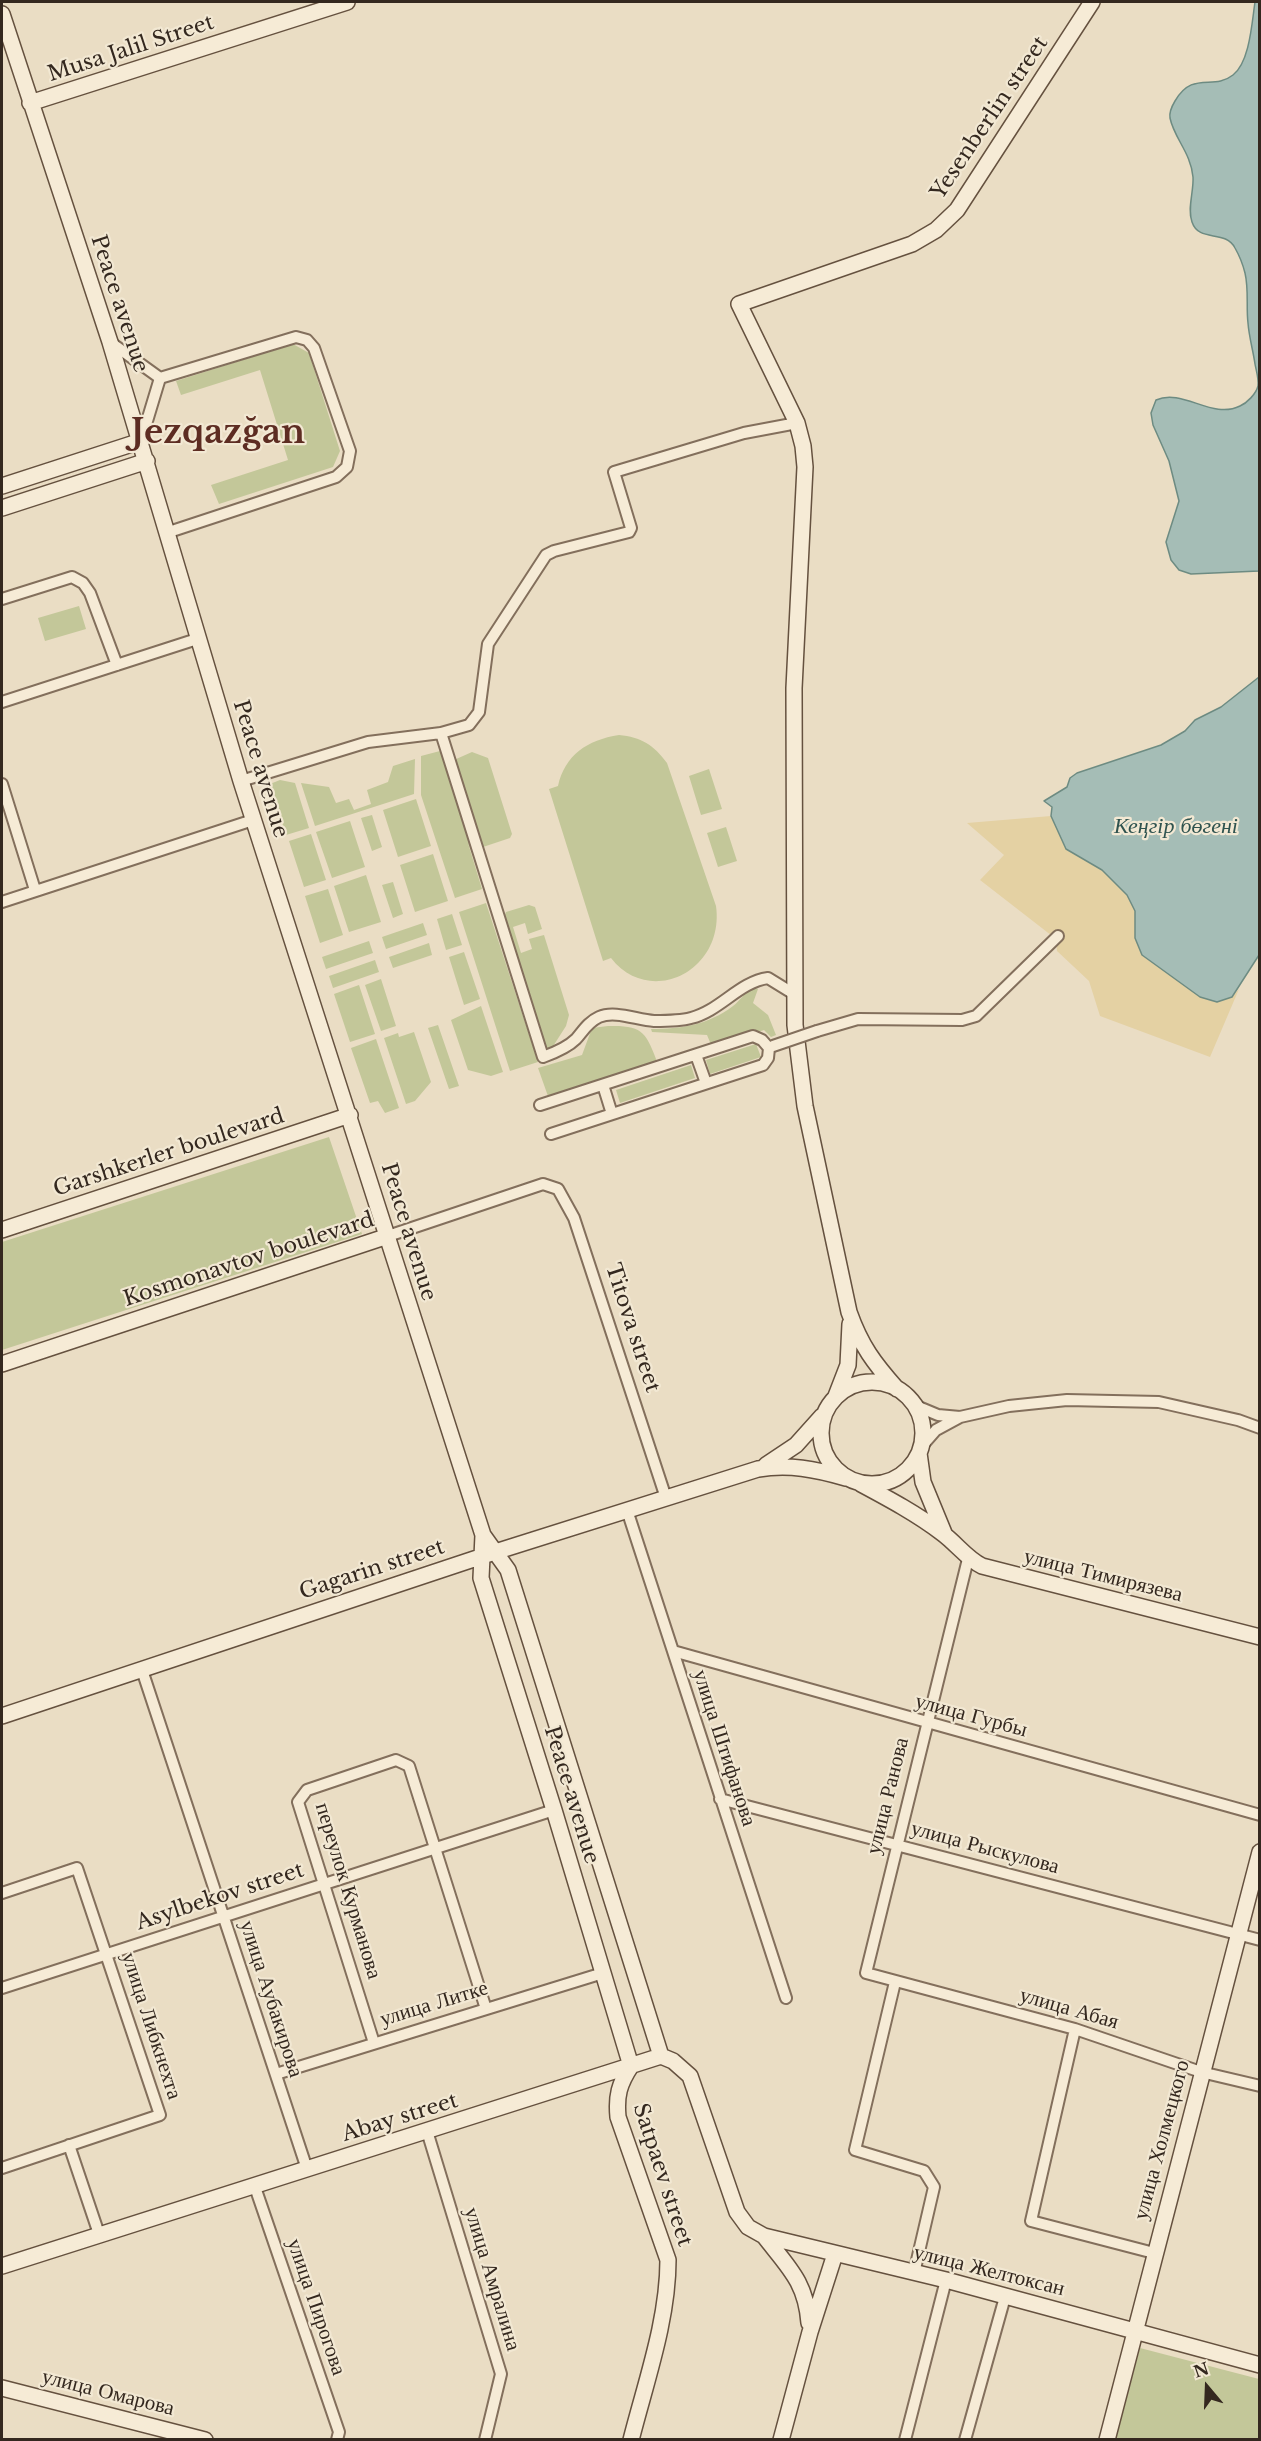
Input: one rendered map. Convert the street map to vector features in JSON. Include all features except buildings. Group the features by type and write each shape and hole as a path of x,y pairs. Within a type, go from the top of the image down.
{"street":[{"name":"Musa Jalil Street","path":"30,103 347,2"},
{"name":"Yesenberlin street","path":"797,423 739,304 912,244 936,230 957,210 1092,2"},
{"name":"Peace avenue","path":"2,14 110,342 169,532 197,639 253,820 350,1115 483,1535 488,1554 481,1578 631,2066"},
{"path":"160,378 296,337 307,340 314,348 351,451 347,467 336,477 169,532"},
{"path":"110,342 160,378"},
{"path":"2,486 141,441 160,378"},
{"path":"241,781 368,742 441,733 469,725 479,712 488,644 546,555 629,532 631,528 614,472 744,433 797,423 805,467 794,688 794,994 804,1106 849,1312 856,1333 871,1360 914,1404 938,1415 960,1417"},
{"path":"2,508 147,461"},
{"path":"2,599 72,577 78,580 90,593 117,665"},
{"path":"2,702 197,639"},
{"path":"441,733 543,1057 559,1051 575,1040 583,1028 599,1017 612,1015 654,1021 692,1018 738,993 751,980 768,978 794,994"},
{"path":"2,784 35,890"},
{"path":"2,902 253,820"},
{"path":"771,1047 858,1019 962,1020 976,1016 1058,936"},
{"path":"540,1106 753,1036 771,1047"},
{"path":"551,1134 763,1065 771,1047"},
{"path":"696,1055 706,1083"},
{"path":"603,1085 612,1114"},
{"name":"Garshkerler boulevard","path":"2,1230 350,1115"},
{"name":"Kosmonavtov boulevard","path":"2,1364 543,1184"},
{"name":"Titova street","path":"543,1184 551,1185 563,1194 574,1218 666,1498"},
{"path":"758,1469 796,1445 836,1397 848,1365 849,1312"},
{"path":"836,1397 854,1385 865,1383 887,1384 897,1389"},
{"path":"861,1484 879,1484 897,1478 911,1466 920,1449 936,1430 960,1417 1009,1406 1067,1400 1159,1402 1238,1420 1260,1428"},
{"path":"914,1404 922,1427 920,1449 923,1482 946,1536"},
{"path":"825,1412 820,1432 824,1454 846,1478"},
{"path":"758,1469 793,1466 846,1478 903,1507 946,1536"},
{"name":"Gagarin street","path":"2,1716 488,1554 758,1469"},
{"name":"улица Штифанова","path":"627,1510 786,1998"},
{"name":"улица Тимирязева","path":"946,1536 968,1559 1007,1573 1260,1638"},
{"name":"Peace avenue","path":"488,1554 508,1570 661,2056"},
{"name":"улица Ранова","path":"866,1973 968,1559"},
{"name":"улица Гурбы","path":"673,1651 926,1724 1260,1815"},
{"name":"улица Аубакирова","path":"142,1670 307,2169"},
{"name":"переулок Курманова","path":"374,2043 298,1802 306,1790 396,1760 409,1766 486,2008"},
{"name":"улица Рыскулова","path":"720,1799 1260,1940"},
{"name":"Asylbekov street","path":"2,1988 554,1810"},
{"name":"улица Холмецкого","path":"1107,2439 1260,1852"},
{"name":"улица Либкнехта","path":"2,1893 77,1868 160,2115 2,2168"},
{"name":"улица Литке","path":"276,2074 603,1973"},
{"name":"улица Абая","path":"866,1973 1075,2029 1201,2072 1260,2086"},
{"path":"895,1982 855,2150 924,2171 934,2187 914,2273"},
{"path":"1075,2029 1031,2221 1154,2253"},
{"name":"Abay street","path":"2,2266 661,2056"},
{"name":"улица Желтоксан","path":"661,2056 673,2061 690,2076 737,2212 748,2227 764,2236 946,2280 1260,2365"},
{"name":"Satpaev street","path":"631,2066 620,2082 616,2099 618,2117 668,2260 668,2283 631,2439"},
{"name":"улица Амралина","path":"426,2131 501,2374 485,2439"},
{"path":"69,2145 99,2234"},
{"name":"улица Пирогова","path":"255,2187 339,2433 337,2439"},
{"path":"764,2236 798,2278 805,2292 810,2332"},
{"path":"781,2439 810,2332 835,2254"},
{"path":"905,2439 946,2280"},
{"path":"965,2439 1005,2297"},
{"name":"улица Омарова","path":"2,2388 205,2439"}],"green space":[{"path":"293,344 309,353 340,451 333,467 219,504 211,485 288,460 260,370 181,395 176,381"},
{"path":"79,606 86,629 45,641 38,618"},
{"path":"619,735 646,743 667,763 716,906 716,929 709,949 697,964 682,975 664,981 645,980 627,973 611,958 603,961 549,789 558,786 566,766 579,751 607,737"},
{"path":"440,751 444,753 485,886 468,843 482,889 455,898 421,795 421,756"},
{"path":"472,752 488,758 512,834 510,838 483,847 454,760"},
{"path":"415,759 414,794 315,826 301,783 329,787 336,803 349,799 354,810 371,804 367,790 388,782 393,766"},
{"path":"709,769 722,809 701,815 689,776"},
{"path":"280,780 295,783 309,828 286,835 270,784"},
{"path":"416,799 431,846 398,857 383,810"},
{"path":"372,815 382,847 372,851 361,818"},
{"path":"350,821 365,867 332,878 316,832"},
{"path":"726,827 737,861 718,867 707,833"},
{"path":"311,834 326,880 304,887 289,841"},
{"path":"433,854 448,901 415,912 400,865"},
{"path":"366,875 381,922 349,932 334,886"},
{"path":"393,882 403,914 393,918 382,885"},
{"path":"328,889 343,935 320,943 305,896"},
{"path":"486,903 538,1062 510,1071 459,912"},
{"path":"529,905 535,907 542,929 528,934 525,923 513,927 521,953 532,949 529,939 544,935 569,1015 566,1026 550,1051 546,1051 504,917 506,912"},
{"path":"452,914 462,945 446,950 437,919"},
{"path":"423,923 427,935 386,949 382,937"},
{"path":"369,941 373,953 326,969 322,957"},
{"path":"429,943 432,955 393,968 389,957"},
{"path":"464,952 480,999 464,1005 449,957"},
{"path":"375,960 379,972 333,988 329,976"},
{"path":"381,979 396,1026 381,1031 365,985"},
{"path":"359,985 375,1034 350,1042 334,994"},
{"path":"754,988 758,989 753,1003 768,1015 776,1035 771,1037 764,1030 712,1047 707,1035 652,1032 651,1029 684,1027 714,1018"},
{"path":"481,1006 503,1072 491,1076 468,1070 451,1020"},
{"path":"438,1025 459,1086 449,1089 428,1028"},
{"path":"629,1027 642,1033 650,1044 658,1064 549,1099 538,1068 582,1055 592,1028"},
{"path":"414,1032 431,1082 415,1101 406,1104 384,1038 398,1033 399,1037"},
{"path":"376,1039 399,1108 385,1113 378,1101 370,1103 351,1048"},
{"path":"756,1044 761,1057 710,1074 706,1060"},
{"path":"691,1065 695,1078 620,1103 616,1090"},
{"path":"329,1137 362,1234 2,1350 2,1242"},
{"path":"1140,2348 1259,2379 1259,2439 1116,2439"}],"sand":[{"path":"1051,816 1066,849 1102,870 1127,895 1135,911 1135,929 1142,955 1208,1000 1232,997 1239,989 1210,1057 1100,1016 1089,981 1057,951 1056,939 980,880 1004,855 967,823"}],"water":[{"path":"1255,2 1260,2 1259,571 1191,574 1179,570 1171,560 1166,542 1179,501 1169,461 1153,425 1151,413 1156,400 1166,397 1219,409 1243,405 1257,389 1258,380 1247,317 1245,273 1231,242 1200,232 1192,222 1190,211 1192,168 1172,125 1170,114 1175,101 1189,86 1226,79 1239,69 1247,51"},
{"name":"Кеңгір бөгені","path":"1259,677 1259,955 1232,997 1217,1002 1200,997 1142,955 1135,938 1135,911 1127,895 1102,870 1066,849 1051,816 1052,807 1044,801 1067,787 1070,778 1077,773 1161,745 1185,731 1195,720 1221,707"}],"district":[{"name":"Jezqazğan","path":"218,434"}]}
